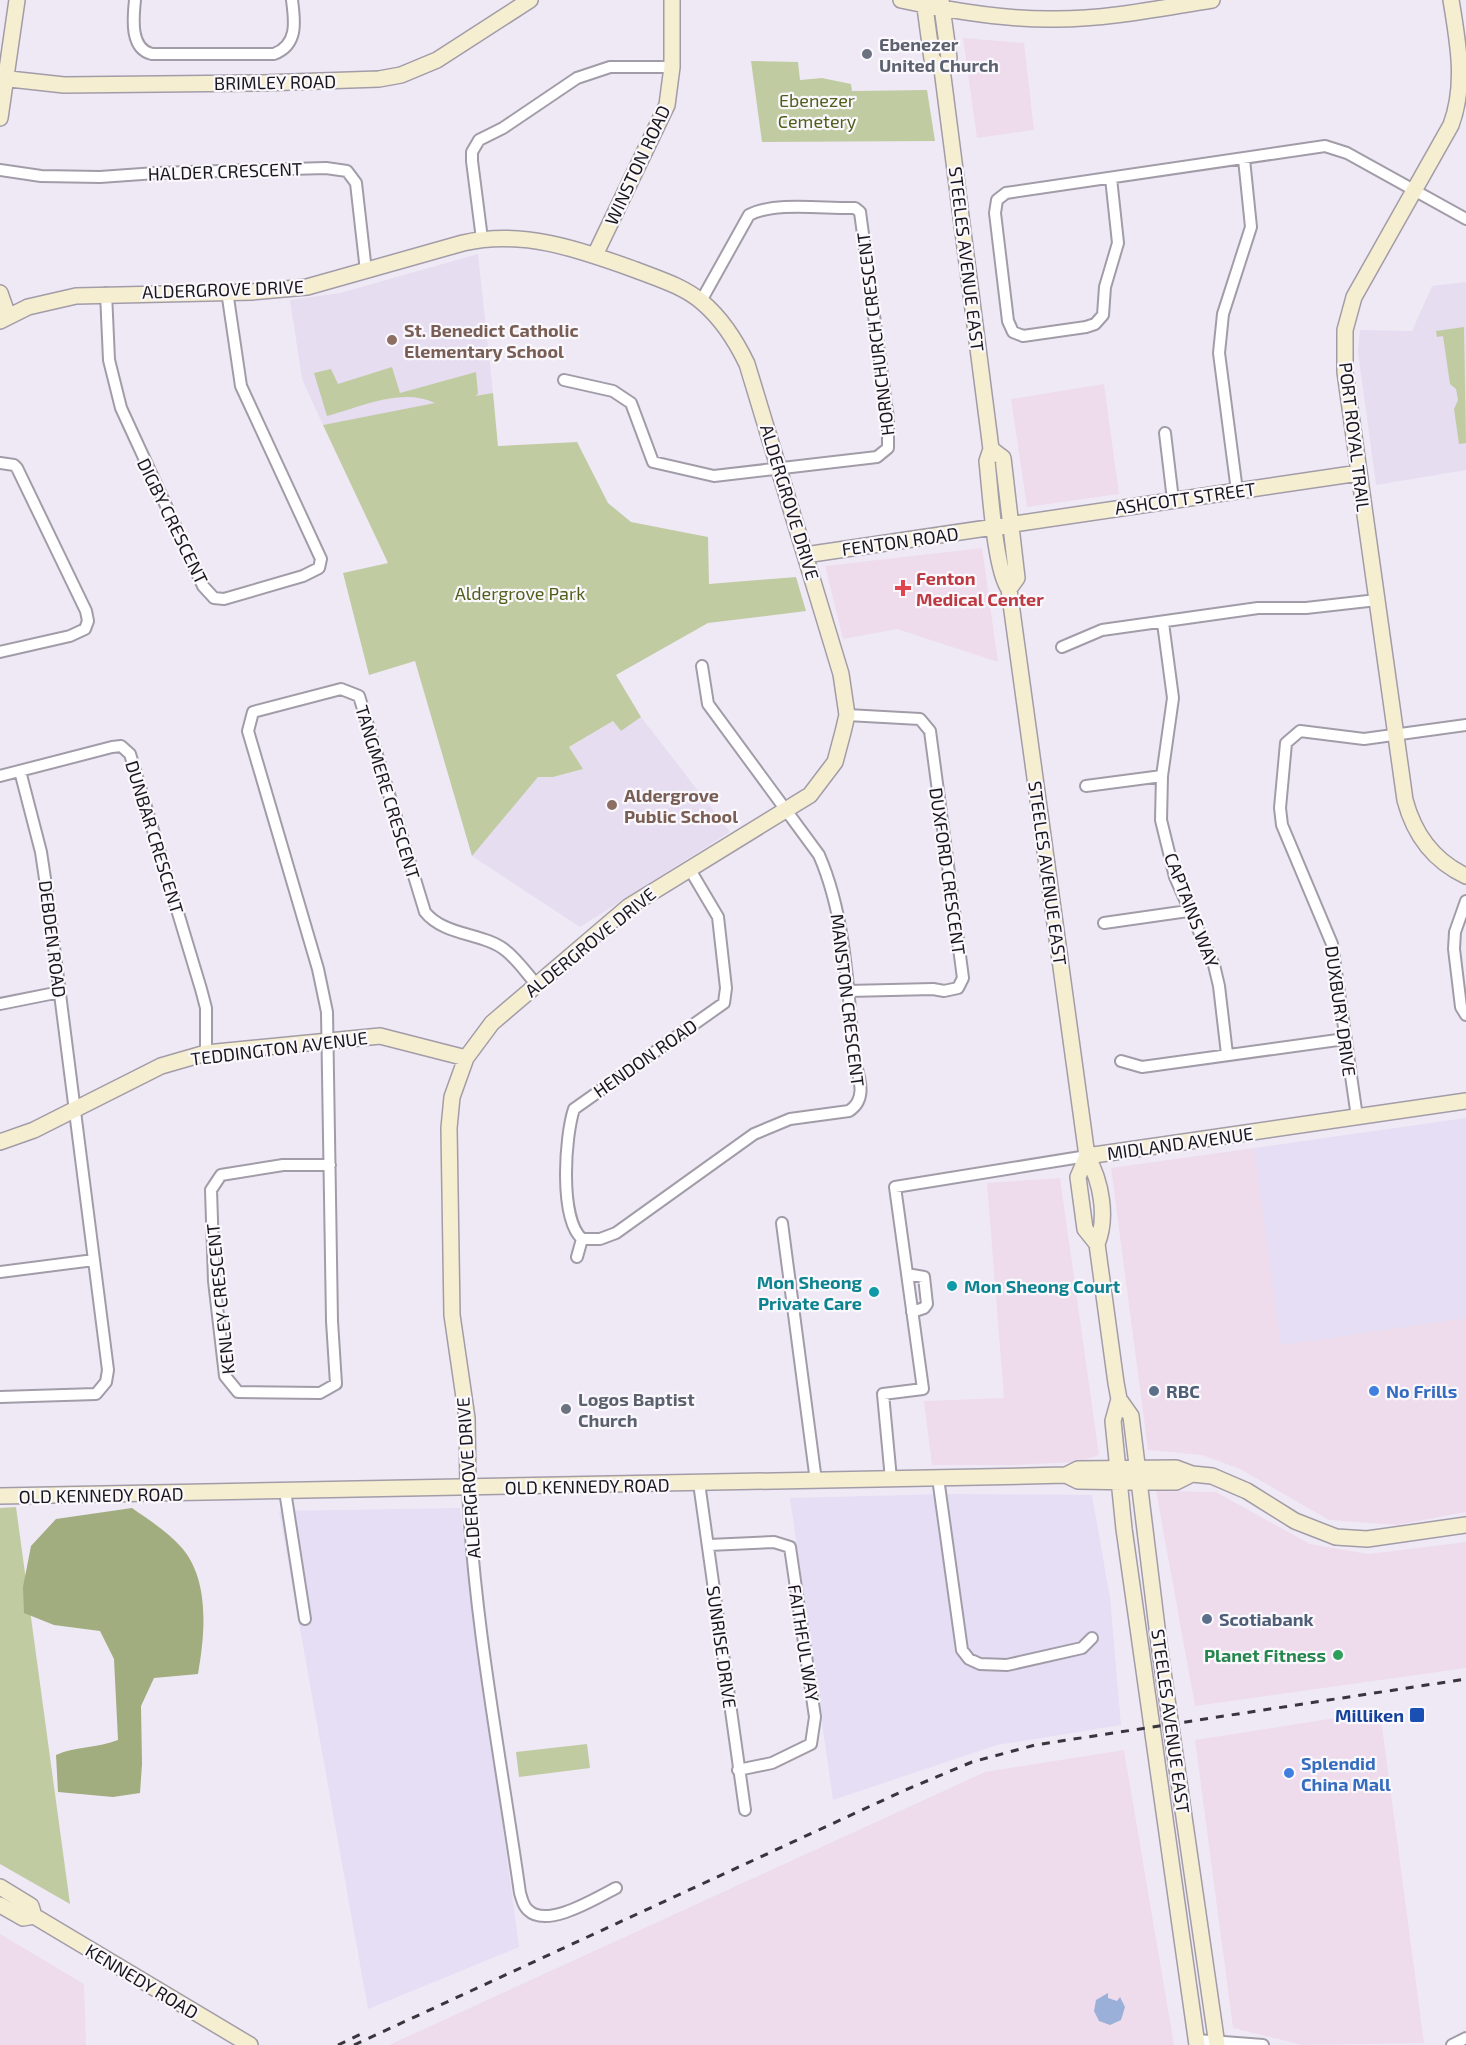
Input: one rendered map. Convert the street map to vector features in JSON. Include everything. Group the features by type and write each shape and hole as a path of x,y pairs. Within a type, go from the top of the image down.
{"street":[{"path":"0,118 3,79 17,0"},
{"path":"135,0 135,40 145,52 152,54 274,54 283,50 294,34 292,0"},
{"name":"BRIMLEY ROAD","path":"3,79 64,85 379,79 401,75 437,60 530,0"},
{"name":"WINSTON ROAD","path":"595,255 667,105 672,67 672,0"},
{"path":"901,0 941,4 1018,19 1057,20 1090,18 1212,0"},
{"name":"PORT ROYAL TRAIL","path":"1451,0 1463,62 1462,93 1456,114 1358,288 1346,321 1346,372 1405,800 1414,826 1435,855 1466,876"},
{"name":"STEELES AVENUE EAST","path":"925,2 932,59 942,69 991,449 987,461 1003,526 1002,580 1009,589 1087,1156 1078,1177 1085,1229 1097,1244 1119,1399 1113,1421 1118,1475 1197,2043"},
{"name":"STEELES AVENUE EAST","path":"941,4 949,58 942,69"},
{"path":"482,239 472,161 472,152 479,140 503,128 577,78 596,70 624,66 672,67"},
{"path":"1111,178 1118,243 1106,287 1102,315 1095,324 1086,327 1023,336 1013,332 1008,321 995,213 997,200 1006,193 1325,146 1347,153 1413,192 1466,219"},
{"path":"1237,491 1219,353 1222,314 1251,227 1244,159"},
{"name":"HALDER CRESCENT","path":"0,170 41,176 88,177 326,168 347,171 356,183 366,271"},
{"name":"HORNCHURCH CRESCENT","path":"701,301 749,215 757,211 780,208 855,208 860,212 888,419 888,448 877,457 779,468"},
{"name":"ALDERGROVE DRIVE","path":"4,318 28,307 76,296 106,293 308,287 482,239 515,238 552,243 595,255 664,280 701,301 729,331 747,364 841,674 847,715 835,762 810,795 628,907 492,1023 466,1058 452,1097 448,1128 452,1315 467,1418 470,1536 520,1893 525,1909 534,1915 552,1917 616,1888"},
{"name":"DIGBY CRESCENT","path":"106,293 109,360 121,408 203,586 214,597 224,599 303,576 319,568 321,559 241,386 234,351 228,291"},
{"path":"0,293 4,318"},
{"path":"564,380 613,391 631,403 653,462 698,475 714,476 779,468"},
{"path":"1165,433 1173,500"},
{"path":"0,463 14,465 17,468 86,611 88,621 86,629 70,636 0,652"},
{"name":"ASHCOTT STREET","path":"1003,526 1359,473"},
{"name":"FENTON ROAD","path":"806,555 1003,526"},
{"path":"1062,647 1102,630 1258,608 1306,608 1377,600"},
{"name":"CAPTAINS WAY","path":"1163,623 1173,698 1162,776 1161,820 1175,877 1188,911 1214,965 1219,986 1227,1054"},
{"name":"MANSTON CRESCENT","path":"582,1239 600,1239 616,1233 754,1134 790,1119 840,1114 857,1106 860,1083 854,1058 848,991 836,904 826,870 819,855 708,704 702,666"},
{"name":"TANGMERE CRESCENT","path":"327,1039 327,1012 318,969 248,731 253,712 265,708 341,689 359,696 425,912 432,920 442,925 504,948 537,985"},
{"name":"DUXFORD CRESCENT","path":"847,715 920,719 930,731 963,978 958,988 944,991 933,989 848,991"},
{"path":"1396,735 1466,725"},
{"name":"DUXBURY DRIVE","path":"1357,1117 1330,934 1282,825 1280,808 1286,743 1293,734 1306,730 1364,739 1396,735"},
{"name":"DUNBAR CRESCENT","path":"0,776 112,747 121,746 130,754 206,1008 206,1053"},
{"name":"DEBDEN ROAD","path":"0,1397 96,1394 102,1389 108,1370 41,852 20,771"},
{"path":"1086,786 1162,776"},
{"name":"HENDON ROAD","path":"582,1239 573,1227 566,1178 570,1120 574,1108 724,1003 726,988 718,917 689,868"},
{"path":"1466,901 1455,932 1454,949 1460,1004 1466,1015"},
{"path":"1104,923 1188,911"},
{"path":"0,1004 60,992"},
{"name":"TEDDINGTON AVENUE","path":"0,1142 34,1130 161,1066 206,1053 327,1039 380,1036 466,1058"},
{"name":"KENLEY CRESCENT","path":"327,1039 330,1165 332,1321 336,1384 320,1393 238,1392 225,1376 214,1281 211,1190 221,1175 283,1165 330,1165"},
{"path":"1121,1061 1142,1067 1345,1039"},
{"name":"MIDLAND AVENUE","path":"907,1274 895,1187 1087,1156 1466,1101"},
{"path":"782,1223 816,1481"},
{"path":"577,1257 582,1239"},
{"path":"0,1272 94,1260"},
{"path":"891,1479 883,1394 923,1389 912,1312 907,1274 924,1277 927,1304 924,1308 912,1312"},
{"name":"STEELES AVENUE EAST","path":"1119,1399 1131,1416 1137,1475 1217,2043"},
{"name":"OLD KENNEDY ROAD","path":"0,1496 1066,1475 1078,1469 1118,1475 1137,1475 1176,1482 1192,1474 1212,1476 1247,1491 1295,1521 1336,1537 1366,1539 1466,1525"},
{"path":"938,1478 962,1650 969,1659 980,1664 1007,1665 1082,1648 1092,1638"},
{"name":"SUNRISE DRIVE","path":"699,1483 745,1810"},
{"path":"285,1491 305,1619"},
{"name":"FAITHFUL WAY","path":"709,1545 774,1542 790,1547 815,1717 811,1744 772,1763 738,1770"},
{"name":"KENNEDY ROAD","path":"0,1887 31,1906 34,1917"},
{"name":"KENNEDY ROAD","path":"0,1905 24,1918 34,1917 250,2045"},
{"path":"1452,2045 1466,2038"},
{"path":"1197,2043 1263,2045"}],"shaded area":[{"path":"963,38 1024,43 1034,130 977,138"},
{"name":"St. Benedict Catholic Elementary School","path":"478,254 493,393 323,425 302,379 290,300 340,293"},
{"path":"1466,282 1466,470 1376,485 1358,352 1360,330 1412,331 1432,286"},
{"path":"1104,384 1119,494 1027,507 1011,399"},
{"path":"982,548 998,662 897,629 843,639 825,566"},
{"name":"Aldergrove Public School","path":"641,717 730,832 580,927 472,856 538,777 553,777 583,769 568,748 613,721 621,731"},
{"path":"1466,1118 1466,1318 1281,1345 1254,1148"},
{"path":"1254,1148 1281,1345 1466,1318 1466,1512 1397,1525 1329,1520 1240,1469 1202,1455 1148,1450 1111,1168"},
{"path":"1060,1178 1099,1455 1078,1462 932,1465 924,1401 1004,1398 987,1183"},
{"path":"1156,1491 1216,1492 1310,1544 1368,1554 1466,1542 1466,1668 1195,1706"},
{"path":"948,1494 1092,1495 1110,1598 1121,1725 997,1745 833,1800 790,1498"},
{"path":"460,1508 519,1947 368,2009 279,1511"},
{"path":"1380,1711 1424,2043 1302,2045 1233,2028 1195,1740"},
{"path":"1124,1750 1174,2045 389,2045 985,1772"},
{"path":"0,1934 84,1984 86,2045 0,2045"}],"green space":[{"name":"Ebenezer Cemetery","path":"751,61 798,62 800,80 822,78 851,84 852,91 927,90 935,141 762,142"},
{"path":"1464,327 1466,443 1459,444 1454,409 1458,400 1456,389 1450,384 1443,336 1437,337 1436,331"},
{"name":"Aldergrove Park","path":"392,367 400,393 476,372 478,394 475,396 493,393 498,446 577,442 608,503 631,522 708,537 709,584 796,577 806,611 708,623 616,675 641,717 621,731 613,721 569,747 583,769 553,777 538,777 472,856 415,661 369,675 343,573 388,563 323,425 435,403 409,397 395,398 327,416 314,373 331,369 338,384"},
{"path":"16,1507 70,1904 0,1864 0,1508"},
{"path":"132,1508 177,1542 191,1561 197,1576 203,1608 198,1674 154,1678 141,1706 140,1793 113,1797 58,1792 56,1755 118,1740 114,1659 100,1631 54,1625 24,1613 23,1587 31,1546 56,1519"},
{"path":"587,1744 590,1768 519,1777 516,1752"}],"water":[{"path":"1108,1993 1108,1998 1117,2001 1120,1997 1125,2007 1121,2020 1110,2025 1099,2021 1094,2011 1096,2000"}],"railway":[{"path":"354,2045 903,1791 972,1762 1035,1745 1466,1679"},
{"path":"338,2045 361,2034"}],"place":[{"name":"Ebenezer United Church","path":"867,54"},
{"name":"St. Benedict Catholic Elementary School","path":"392,340"},
{"name":"Fenton Medical Center","path":"903,588"},
{"name":"Aldergrove Public School","path":"612,805"},
{"name":"Mon Sheong Court","path":"952,1286"},
{"name":"Mon Sheong Private Care","path":"874,1292"},
{"name":"RBC","path":"1154,1391"},
{"name":"No Frills","path":"1374,1391"},
{"name":"Logos Baptist Church","path":"566,1409"},
{"name":"Scotiabank","path":"1207,1619"},
{"name":"Planet Fitness","path":"1338,1655"},
{"name":"Milliken","path":"1417,1715"},
{"name":"Splendid China Mall","path":"1289,1773"}]}
